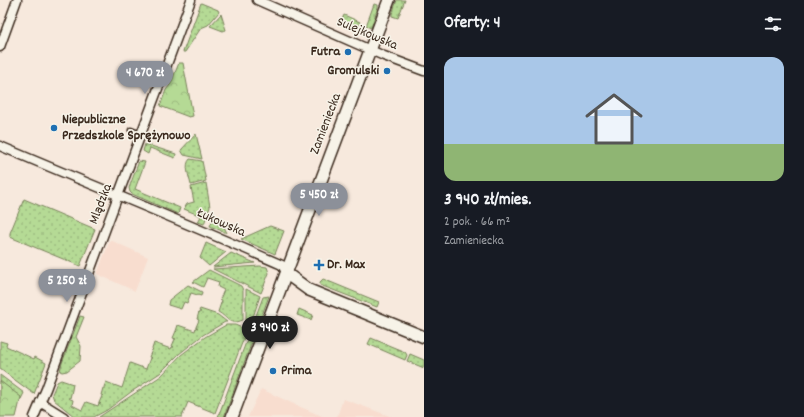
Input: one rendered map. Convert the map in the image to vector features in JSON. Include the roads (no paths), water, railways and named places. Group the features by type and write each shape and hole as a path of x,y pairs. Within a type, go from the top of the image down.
{"street":[{"path":"0,46 17,0"},
{"name":"Mlądzka","path":"34,417 191,0"},
{"name":"Sulejkowska","path":"257,0 370,50 424,71"},
{"name":"Zamieniecka","path":"232,417 389,0"},
{"name":"Łukowska","path":"0,146 282,265 287,274 309,290 424,337"},
{"path":"40,402 64,417"}],"lane":[{"path":"131,130 141,134"}],"place":[{"name":"Futra","path":"348,52"},
{"name":"Gromulski","path":"387,71"},
{"name":"Niepubliczne Przedszkole Sprężynowo","path":"54,128"},
{"name":"Dr. Max","path":"319,265"},
{"name":"Prima","path":"273,371"}]}
